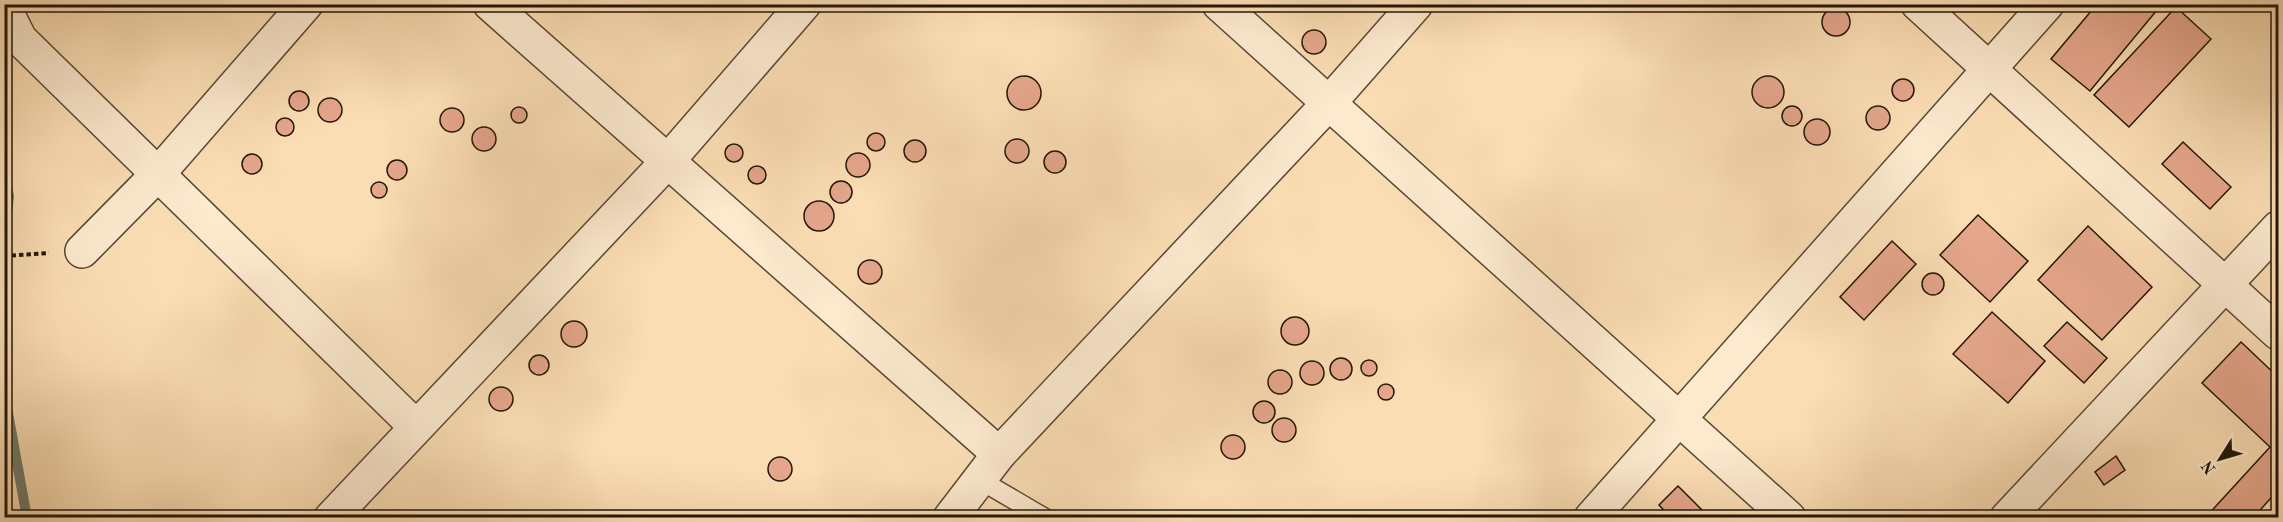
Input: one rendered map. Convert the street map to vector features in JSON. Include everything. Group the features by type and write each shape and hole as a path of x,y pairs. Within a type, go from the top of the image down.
{"street":[{"path":"82,251 158,174 306,4"},
{"path":"490,4 999,454"},
{"path":"331,518 667,162 804,4"},
{"path":"1219,4 1681,418 1789,518"},
{"path":"950,518 999,454 1329,103 1416,4"},
{"path":"1918,4 2278,333"},
{"path":"1591,518 2047,4"},
{"path":"4,8 20,39 416,428"},
{"path":"2007,518 2278,228"}],"lane":[{"path":"980,480 1045,518"}],"path":[{"path":"4,256 82,251"}],"building":[{"path":"2097,4 2162,4 2090,91 2051,59"},
{"path":"2176,7 2211,39 2129,127 2094,95"},
{"path":"1836,8 1846,12 1850,22 1846,32 1836,36 1826,32 1822,22 1826,12"},
{"path":"1314,30 1323,33 1326,42 1323,51 1314,54 1305,51 1302,42 1305,33"},
{"path":"1024,76 1036,81 1041,93 1036,105 1024,110 1012,105 1007,93 1012,81"},
{"path":"1768,76 1779,81 1784,92 1779,103 1768,108 1757,103 1752,92 1757,81"},
{"path":"1903,79 1911,82 1914,90 1911,98 1903,101 1895,98 1892,90 1895,82"},
{"path":"299,91 306,94 309,101 306,108 299,111 292,108 289,101 292,94"},
{"path":"330,98 338,102 342,110 338,118 330,122 322,118 318,110 322,102"},
{"path":"1792,106 1799,109 1802,116 1799,123 1792,126 1785,123 1782,116 1785,109"},
{"path":"1878,106 1887,109 1890,118 1887,127 1878,130 1869,127 1866,118 1869,109"},
{"path":"519,107 527,115 519,123 511,115"},
{"path":"452,108 460,112 464,120 460,128 452,132 444,128 440,120 444,112"},
{"path":"281,118 289,118 294,123 292,134 281,136 276,131 276,123"},
{"path":"1817,119 1826,123 1830,132 1826,141 1817,145 1808,141 1804,132 1808,123"},
{"path":"484,127 492,131 496,139 492,147 484,151 476,147 472,139 476,131"},
{"path":"872,133 880,133 885,138 883,149 872,151 867,146 867,138"},
{"path":"1017,139 1025,143 1029,151 1025,159 1017,163 1009,159 1005,151 1009,143"},
{"path":"915,140 923,143 926,151 923,159 915,162 907,159 904,151 907,143"},
{"path":"2183,142 2231,187 2210,209 2162,164"},
{"path":"734,144 740,147 743,153 740,159 734,162 728,159 725,153 728,147"},
{"path":"1055,151 1063,154 1066,162 1063,170 1055,173 1047,170 1044,162 1047,154"},
{"path":"858,153 867,156 870,165 867,174 858,177 849,174 846,165 849,156"},
{"path":"248,154 256,154 262,160 262,168 256,174 248,174 242,168 242,160"},
{"path":"397,160 404,163 407,170 404,177 397,180 390,177 387,170 390,163"},
{"path":"757,166 763,169 766,175 763,181 757,184 751,181 748,175 751,169"},
{"path":"841,181 849,184 852,192 849,200 841,203 833,200 830,192 833,184"},
{"path":"379,182 385,184 387,190 385,196 379,198 373,196 371,190 373,184"},
{"path":"819,201 830,205 834,216 830,227 819,231 808,227 804,216 808,205"},
{"path":"1978,215 2028,261 1990,302 1940,255"},
{"path":"2088,226 2152,287 2102,340 2038,280"},
{"path":"1892,241 1916,264 1864,320 1840,297"},
{"path":"870,260 875,261 881,267 881,277 875,283 870,284 865,283 859,277 858,272 859,267 865,261"},
{"path":"1933,273 1941,276 1944,284 1941,292 1933,295 1925,292 1922,284 1925,276"},
{"path":"1992,312 2045,361 2008,403 1953,354"},
{"path":"1295,317 1305,321 1309,331 1305,341 1295,345 1285,341 1281,331 1285,321"},
{"path":"574,321 583,325 587,334 583,343 574,347 565,343 561,334 565,325"},
{"path":"2067,322 2107,358 2084,383 2044,346"},
{"path":"2241,342 2278,377 2278,490 2253,518 2205,518 2270,447 2202,383"},
{"path":"535,355 543,355 549,361 549,369 543,375 535,375 529,369 529,361"},
{"path":"1341,358 1351,365 1352,369 1345,379 1341,380 1331,373 1330,369 1337,359"},
{"path":"1369,360 1375,362 1377,368 1375,374 1369,376 1363,374 1361,368 1363,362"},
{"path":"1312,361 1321,364 1324,373 1321,382 1312,385 1303,382 1300,373 1303,364"},
{"path":"1280,370 1289,373 1292,382 1289,391 1280,394 1271,391 1268,382 1271,373"},
{"path":"1386,384 1392,386 1394,392 1392,398 1386,400 1380,398 1378,392 1380,386"},
{"path":"501,387 509,391 513,399 509,407 501,411 493,407 489,399 493,391"},
{"path":"1264,401 1274,408 1275,412 1268,422 1264,423 1254,416 1253,412 1260,402"},
{"path":"1284,418 1293,421 1296,430 1293,439 1284,442 1275,439 1272,430 1275,421"},
{"path":"1233,435 1242,438 1245,447 1242,456 1233,459 1224,456 1221,447 1224,438"},
{"path":"2116,456 2125,470 2104,485 2095,472"},
{"path":"780,457 788,461 792,469 788,477 780,481 772,477 768,469 772,461"},
{"path":"1678,486 1704,512 1699,518 1671,518 1659,505"}],"waterway":[{"path":"4,176 9,196 4,239"},
{"path":"4,391 27,518"}]}
